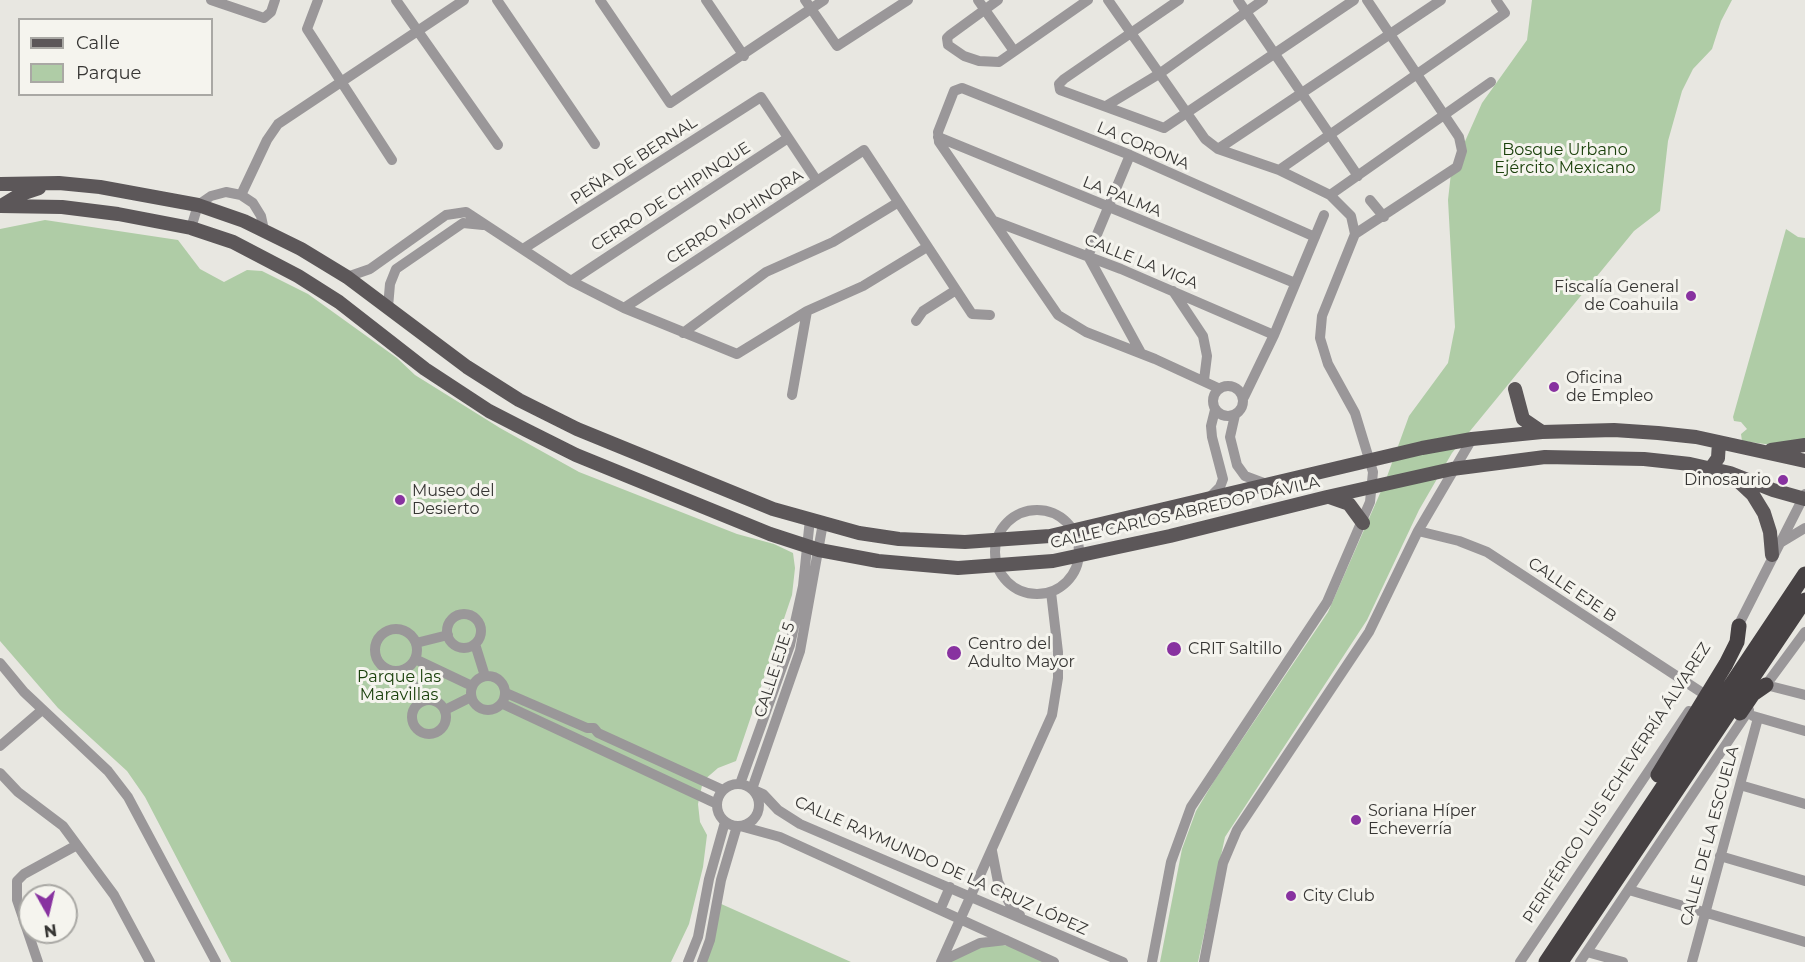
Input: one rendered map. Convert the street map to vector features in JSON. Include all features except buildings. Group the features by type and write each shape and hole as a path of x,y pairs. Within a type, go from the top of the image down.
{"highway":[{"path":"1561,962 1633,856 1664,797 1805,574"},
{"path":"1546,962 1644,813 1664,797 1805,600"},
{"path":"1644,813 1644,798 1726,664 1737,642 1739,626"},
{"path":"1633,856 1651,845 1753,694 1766,685"}],"main road":[{"name":"CALLE CARLOS ABREDOP DÁVILA","path":"0,184 59,183 100,187 198,205 264,230 347,277 466,367 519,400 577,429 734,495 816,521 899,539 936,542 997,541 1074,532 1371,459 1472,439 1542,432 1614,430 1719,442 1805,461"},
{"path":"0,206 21,194 59,183"},
{"name":"CALLE CARLOS ABREDOP DÁVILA","path":"0,206 62,207 118,213 191,228 252,250 339,302 425,369 489,411 526,430 716,514 813,548 925,567 998,567 1079,557 1327,497 1452,470 1514,460 1587,456 1644,459 1711,468 1767,488 1804,497"},
{"path":"1515,389 1523,419 1542,432"},
{"path":"1711,468 1718,459 1719,442"},
{"path":"1761,451 1805,445"},
{"path":"1730,473 1759,504 1767,521 1775,550"},
{"path":"1327,497 1349,504 1363,523"}],"street":[{"path":"211,0 264,18 271,12 275,0"},
{"path":"318,0 307,29 392,160"},
{"path":"396,0 498,145"},
{"path":"241,195 267,140 278,124 464,0"},
{"path":"497,0 595,144"},
{"path":"600,0 670,103 744,56 808,5 824,0"},
{"path":"706,0 744,56"},
{"path":"808,5 837,46 908,0"},
{"path":"998,0 981,4 948,37 948,45 964,56 987,63 999,62 1088,0"},
{"path":"1108,0 1205,139 1218,148 1279,170 1330,195 1351,216 1355,234 1322,316 1320,338 1328,364 1355,413 1371,459 1373,487 1363,523 1328,602 1191,807 1172,862 1152,962"},
{"path":"1179,0 1060,82 1059,88 1063,92 1106,106 1160,128 1167,127 1353,0"},
{"path":"1238,0 1358,176"},
{"path":"1106,106 1159,74 1263,0"},
{"path":"1355,234 1457,168 1461,144 1446,116 1367,0"},
{"path":"1218,148 1302,95 1441,0"},
{"path":"1279,170 1505,14 1496,0"},
{"path":"981,4 1014,51"},
{"path":"1330,195 1446,116 1491,82"},
{"name":"LA CORONA","path":"938,137 957,88 962,88 1130,155 1315,237"},
{"name":"PEÑA DE BERNAL","path":"523,249 761,98 788,138"},
{"path":"938,137 1058,315 1086,332 1141,353 1218,388 1229,385 1235,387 1244,397"},
{"name":"LA PALMA","path":"938,137 1296,283"},
{"path":"788,138 817,181"},
{"name":"CERRO DE CHIPINQUE","path":"571,281 788,138"},
{"name":"CERRO MOHINORA","path":"624,308 864,150 897,203"},
{"path":"1130,155 1088,256 1141,353"},
{"path":"191,228 198,205 218,194 241,195 253,203 261,216 264,230"},
{"path":"1370,200 1384,217"},
{"path":"683,333 766,272 832,242 897,203 972,314 990,315"},
{"path":"347,277 376,264 426,229 458,212 466,212 571,281 624,308 729,352 743,352 807,311 862,285 927,247"},
{"path":"1215,410 1225,416 1235,415 1242,409 1244,397 1274,335 1324,215"},
{"name":"CALLE LA VIGA","path":"994,221 1088,256 1274,335"},
{"path":"388,308 392,278 396,269 463,223 486,225"},
{"path":"412,239 422,250"},
{"path":"376,264 392,278"},
{"path":"916,321 923,311 956,290"},
{"path":"1173,291 1203,336 1207,356 1203,380"},
{"path":"792,395 807,311"},
{"path":"1206,500 1220,487 1221,468 1211,426 1215,410 1212,399 1218,388"},
{"path":"1235,415 1230,437 1237,465 1245,476 1269,485"},
{"path":"1204,962 1223,864 1237,830 1353,657 1418,531 1472,439"},
{"path":"1221,468 1237,465"},
{"name":"PERIFÉRICO LUIS ECHEVERRÍA ÁLVAREZ","path":"1520,962 1701,692 1739,626 1775,550 1804,497"},
{"path":"1033,511 1052,513 1074,532 1079,557 1067,582 1051,592 1040,594 1019,590 1003,576 998,567 997,541 1007,524 1023,513 1033,511"},
{"name":"CALLE EJE 5","path":"753,789 800,651 816,521"},
{"path":"1775,550 1805,528"},
{"name":"CALLE EJE B","path":"1418,531 1459,541 1487,552 1701,692"},
{"name":"CALLE EJE 5","path":"740,784 790,645 813,548"},
{"path":"941,962 1052,715 1056,700 1058,652 1051,592"},
{"path":"448,635 452,619 468,614 477,619 482,629 475,644 485,676"},
{"path":"398,629 410,634 416,643 415,660 406,669 392,671 380,664 375,651 376,644 384,633 398,629"},
{"path":"1580,962 1746,714 1805,632"},
{"path":"416,643 448,635"},
{"path":"448,635 459,647 475,644"},
{"path":"415,660 472,692 477,707 487,711 503,704 581,740 586,745 593,745 717,804"},
{"path":"0,663 42,710 108,771 128,797 216,962"},
{"path":"406,669 421,702"},
{"path":"445,710 472,692 485,676"},
{"path":"485,676 501,681 506,693 503,704"},
{"path":"1766,685 1805,695"},
{"path":"506,693 587,728 594,728 598,733 723,790 740,784 753,789 757,796 759,809 752,821 738,826"},
{"path":"421,702 437,702 445,710 444,727 435,734 423,734 414,727 411,716 421,702"},
{"path":"1,743 42,710"},
{"path":"1746,714 1805,731"},
{"name":"CALLE DE LA ESCUELA","path":"1692,962 1758,718"},
{"path":"581,740 582,733 587,728"},
{"path":"593,745 598,740 598,733"},
{"path":"0,773 18,792 56,819 77,845 114,895 150,962"},
{"path":"1740,785 1805,804"},
{"name":"CALLE RAYMUNDO DE LA CRUZ LÓPEZ","path":"753,789 764,794 778,810 801,824 1123,962"},
{"path":"723,790 717,804 717,811 725,822 780,837 1054,962"},
{"path":"688,962 698,937 709,879 725,822"},
{"path":"702,962 710,940 721,880 738,826"},
{"path":"38,962 17,900 17,881 24,874 77,845"},
{"path":"992,850 1001,887 1022,917"},
{"path":"1720,856 1805,881"},
{"path":"940,910 950,887"},
{"path":"1629,890 1805,942"},
{"path":"941,962 980,943 1008,940"},
{"path":"1587,952 1623,962"}],"green space":[{"name":"Bosque Urbano Ejército Mexicano","path":"1532,0 1732,0 1721,21 1712,49 1693,69 1682,91 1668,141 1660,211 1634,231 1452,453 1419,510 1367,620 1225,837 1198,962 1160,962 1182,849 1196,811 1328,612 1385,482 1409,416 1448,363 1455,327 1448,200 1451,173 1482,103 1527,40"},
{"name":"Parque las Maravillas","path":"45,220 178,240 200,269 224,282 247,270 262,271 308,294 397,358 415,375 500,428 579,472 737,534 774,544 793,553 795,568 792,595 736,761 718,768 703,781 698,804 700,822 707,835 703,867 689,924 671,962 231,962 145,797 127,771 58,708 0,641 0,229"},
{"path":"1786,229 1798,237 1805,238 1805,442 1773,445 1742,441 1741,434 1747,429 1741,422 1734,421 1733,417"},
{"path":"719,903 851,962 702,962"},
{"path":"988,943 1010,946 1051,962 950,962"}],"place":[{"name":"Fiscalía General de Coahuila","path":"1691,296"},
{"name":"Oficina de Empleo","path":"1554,387"},
{"name":"Dinosaurio","path":"1783,480"},
{"name":"Museo del Desierto","path":"400,500"},
{"name":"CRIT Saltillo","path":"1174,649"},
{"name":"Centro del Adulto Mayor","path":"954,653"},
{"name":"Soriana Híper Echeverría","path":"1356,820"},
{"name":"City Club","path":"1291,896"}]}
